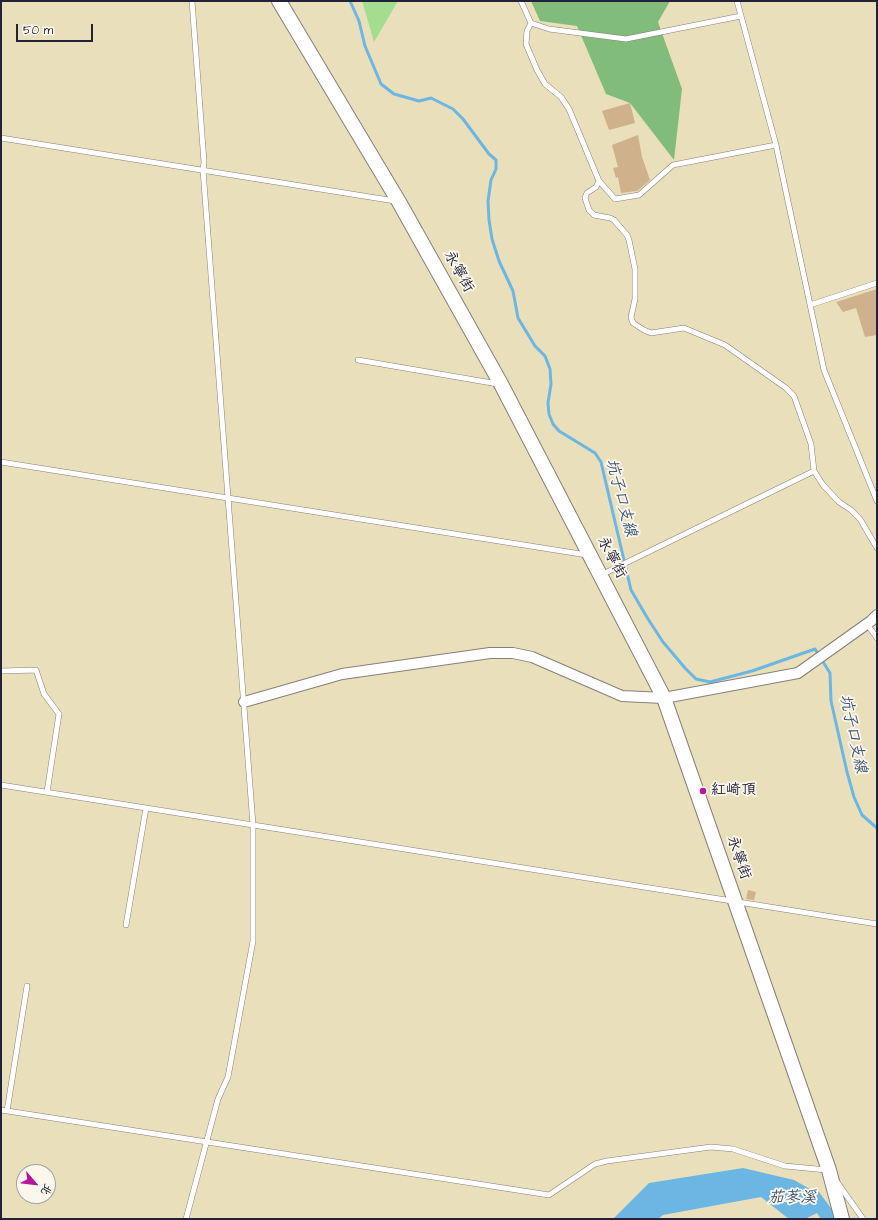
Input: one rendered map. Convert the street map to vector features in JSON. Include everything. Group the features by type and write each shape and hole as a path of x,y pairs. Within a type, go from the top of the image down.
{"street":[{"name":"永寧街","path":"279,1 399,202 501,384 664,698 829,1170 842,1219"},
{"path":"244,702 342,674 490,653 513,653 532,657 622,696 664,698 798,673 867,624 877,615"}],"lane":[{"path":"186,1219 218,1099 228,1077 253,941 252,825 203,170 204,162 192,1"},
{"path":"521,1 531,24"},
{"path":"737,1 776,144 824,370 877,501"},
{"path":"531,24 548,29 626,39 741,16"},
{"path":"531,24 527,31 526,44 537,70 545,84 561,97 569,109 599,181 615,199 639,195 673,165 776,144"},
{"path":"1,138 399,202"},
{"path":"599,181 596,187 587,193 585,198 588,210 592,214 614,220 627,235 635,269 634,299 631,317 633,322 651,333 684,328 725,344 786,388 794,396 798,405 811,444 814,471 823,485 839,502 851,510 860,519 877,548"},
{"path":"810,305 877,283"},
{"path":"358,360 501,384"},
{"path":"1,462 590,555"},
{"path":"601,575 814,471"},
{"path":"867,624 877,638"},
{"path":"1,671 36,670 44,694 60,714 47,792"},
{"path":"1,785 877,924"},
{"path":"126,925 146,808"},
{"path":"7,1111 26,986"},
{"path":"1,1110 549,1196 595,1164 607,1160 711,1147 733,1149 785,1166 829,1170 863,1219"}],"green space":[{"path":"362,1 398,1 374,42"},
{"path":"531,1 670,1 658,22 682,89 674,160 630,103 606,94 577,26 540,21"}],"water":[{"name":"茄苳溪","path":"743,1168 794,1180 819,1192 839,1219 821,1219 817,1213 805,1219 789,1219 761,1197 663,1215 658,1219 613,1219 649,1183"}],"building":[{"path":"630,103 635,123 609,130 602,111"},
{"path":"638,135 642,157 650,180 637,191 621,193 618,177 616,178 613,168 618,167 612,145"},
{"path":"877,289 877,335 865,337 856,308 843,312 836,302"},
{"path":"748,890 756,892 754,900 746,899"}],"waterway":[{"name":"坑子口支線","path":"350,1 359,21 365,46 381,84 394,94 419,101 431,98 453,109 463,119 489,154 496,160 496,169 491,180 488,201 492,239 499,261 513,291 518,318 535,346 545,356 550,369 551,384 548,403 549,414 553,424 559,431 595,453 601,462 631,590 648,619 663,642 685,668 696,679 710,682 752,671 815,649 830,673 831,701 854,797 862,815 877,828"}],"place":[{"name":"紅崎頂","path":"703,791"}]}
